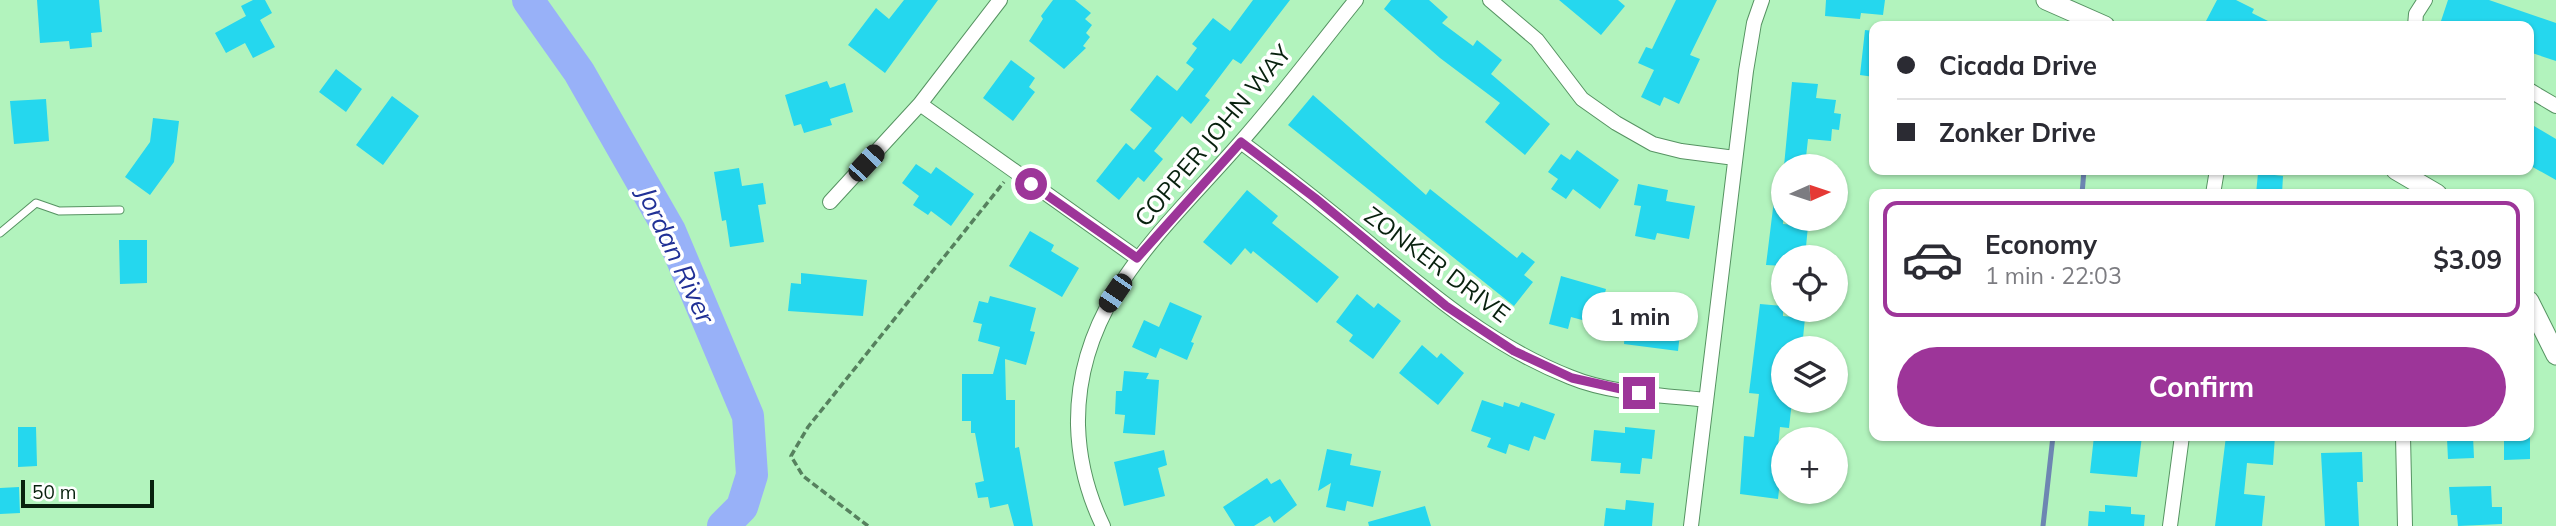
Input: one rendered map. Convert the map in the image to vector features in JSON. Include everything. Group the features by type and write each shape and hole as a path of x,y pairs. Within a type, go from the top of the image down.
{"street":[{"path":"830,202 920,104 1000,0"},
{"name":"COPPER JOHN WAY","path":"1103,526 1088,495 1079,449 1078,396 1090,342 1104,310 1137,258 1241,142 1356,0"},
{"path":"1490,0 1537,40 1582,99 1616,123 1653,144 1681,151 1735,158"},
{"path":"1691,526 1735,158 1754,23 1762,0"},
{"path":"2046,0 2094,21"},
{"path":"2415,21 2416,14 2425,0"},
{"path":"2534,93 2556,106"},
{"path":"920,104 1137,258"},
{"name":"ZONKER DRIVE","path":"1241,142 1315,198 1446,306 1514,351 1572,378 1639,393 1706,400"},
{"path":"2405,175 2428,189"},
{"path":"2534,311 2556,355"},
{"path":"2170,526 2181,441"},
{"path":"2403,441 2405,526"}],"lane":[{"path":"0,233 36,203 59,211 120,210"}],"path":[{"path":"868,526 803,475 791,456 808,427 1006,181"}],"building":[{"path":"37,0 99,0 102,32 91,33 92,47 70,49 69,41 40,43"},
{"path":"253,0 265,0 272,13 260,20 275,47 253,58 245,43 226,53 215,33 246,16 241,6"},
{"path":"904,0 938,0 885,73 848,45 876,8 889,19"},
{"path":"1053,0 1075,0 1091,13 1085,19 1092,25 1086,33 1090,37 1083,46 1086,48 1064,69 1029,41 1043,19 1041,16"},
{"path":"1253,0 1290,0 1241,64 1233,59 1205,96 1210,100 1191,124 1182,116 1154,151 1163,159 1144,182 1138,177 1119,200 1096,181 1126,143 1134,150 1152,128 1130,110 1157,75 1177,91 1194,69 1186,63 1197,48 1192,44 1213,18 1230,31"},
{"path":"1391,0 1429,0 1448,17 1442,23 1473,46 1477,40 1502,60 1491,74 1550,124 1525,155 1485,122 1500,103 1440,58 1384,9"},
{"path":"1559,0 1618,0 1625,6 1601,35"},
{"path":"1676,0 1717,0 1690,55 1700,59 1679,104 1664,97 1660,106 1641,97 1654,70 1638,63 1646,47 1652,49"},
{"path":"1826,0 1885,0 1883,15 1861,13 1860,19 1825,16"},
{"path":"2217,0 2236,0 2254,9 2252,13 2268,21 2206,21"},
{"path":"2448,0 2489,0 2556,23 2556,61 2534,54 2534,21 2441,21"},
{"path":"1865,30 1869,30 1869,76 1860,75"},
{"path":"1011,60 1035,78 1029,87 1035,92 1013,121 983,98"},
{"path":"336,69 362,89 346,112 319,92"},
{"path":"827,81 830,88 845,83 853,112 830,119 832,125 804,133 801,124 794,126 785,95"},
{"path":"1792,82 1818,84 1816,98 1836,100 1834,113 1841,114 1839,130 1832,129 1831,141 1808,139 1806,154 1785,154"},
{"path":"1313,95 1426,195 1430,189 1517,258 1522,252 1535,262 1524,275 1533,282 1514,306 1288,125"},
{"path":"392,96 419,116 383,165 356,145"},
{"path":"46,99 49,141 14,144 10,101"},
{"path":"153,118 179,121 174,162 150,195 125,177 150,142"},
{"path":"2534,126 2556,139 2556,180 2534,168"},
{"path":"1577,150 1619,180 1600,209 1573,189 1566,199 1551,189 1558,179 1548,172 1561,154 1570,160"},
{"path":"916,164 931,174 936,167 974,194 951,226 931,211 928,215 913,205 919,196 902,183"},
{"path":"739,168 742,186 763,183 766,204 758,205 764,242 730,247 726,220 722,221 714,172"},
{"path":"2258,175 2283,176 2282,189 2256,189"},
{"path":"1638,184 1668,190 1666,201 1695,206 1689,239 1657,233 1655,240 1635,236 1641,206 1634,205"},
{"path":"1247,190 1278,216 1272,223 1339,277 1317,303 1253,251 1251,254 1245,248 1231,265 1203,242"},
{"path":"1771,224 1771,231 1808,231 1806,245 1771,245 1771,265 1766,265"},
{"path":"1030,231 1054,245 1051,251 1079,268 1062,297 1009,266"},
{"path":"119,240 147,240 147,283 120,284"},
{"path":"801,273 867,280 863,316 788,311 791,283 801,284"},
{"path":"1561,276 1606,289 1597,324 1571,317 1568,329 1549,324"},
{"path":"1357,294 1374,308 1378,303 1401,321 1373,359 1349,341 1353,335 1336,322"},
{"path":"1655,295 1672,297 1671,305 1683,306 1678,351 1624,344 1626,319 1639,321 1641,301 1654,303"},
{"path":"990,296 1036,308 1030,331 1035,332 1026,365 1005,359 1006,400 1015,400 1015,448 1019,447 1033,526 1014,526 1008,504 990,508 988,497 978,498 975,483 984,481 975,433 971,433 971,421 962,421 962,374 993,374 1000,347 978,341 982,324 973,322 979,301 988,303"},
{"path":"1170,302 1202,316 1187,360 1160,348 1156,358 1132,347 1144,320 1159,327"},
{"path":"1760,304 1771,305 1771,322 1805,322 1803,336 1771,336 1771,413 1791,413 1789,427 1771,427 1771,498 1740,494 1744,436 1754,437 1759,394 1749,393"},
{"path":"1422,345 1437,358 1441,353 1464,373 1438,405 1399,373"},
{"path":"1124,371 1149,373 1146,379 1159,380 1155,435 1123,433 1125,415 1115,414 1116,391 1122,391"},
{"path":"1482,400 1503,407 1504,402 1519,407 1521,402 1555,414 1545,440 1534,436 1529,451 1509,444 1506,454 1487,447 1491,438 1471,431"},
{"path":"18,427 36,427 37,466 18,467"},
{"path":"1625,427 1655,430 1652,459 1642,458 1640,474 1620,473 1621,463 1591,461 1594,430 1625,433"},
{"path":"2093,441 2141,441 2137,477 2090,473"},
{"path":"2225,441 2275,441 2273,465 2247,463 2244,494 2265,496 2262,526 2215,526"},
{"path":"2447,441 2473,441 2474,458 2448,459"},
{"path":"2504,441 2530,441 2530,459 2504,460"},
{"path":"1327,449 1352,454 1350,465 1381,471 1373,507 1347,501 1345,511 1326,507 1331,483 1318,491"},
{"path":"1164,450 1167,465 1158,468 1165,496 1124,506 1114,462"},
{"path":"2362,452 2363,482 2357,482 2359,526 2325,526 2321,453"},
{"path":"1267,478 1271,484 1280,479 1297,505 1274,523 1270,516 1254,526 1235,526 1223,507"},
{"path":"2491,486 2492,507 2502,507 2502,524 2458,526 2457,515 2451,515 2449,487"},
{"path":"19,487 20,513 0,514 0,488"},
{"path":"1626,500 1654,503 1652,526 1604,526 1606,508 1625,510"},
{"path":"2105,505 2131,507 2131,514 2145,515 2144,526 2088,526 2089,511 2105,512"},
{"path":"1425,506 1431,526 1369,526 1368,522"}],"waterway":[{"name":"Jordan River","path":"528,0 579,72 670,231 748,416 752,475 742,507 723,526"},
{"path":"2082,189 2084,175"},
{"path":"2043,526 2052,441"}],"route":[{"path":"1031,184 1137,258 1241,142 1315,198 1446,306 1514,351 1572,378 1639,393"}]}
